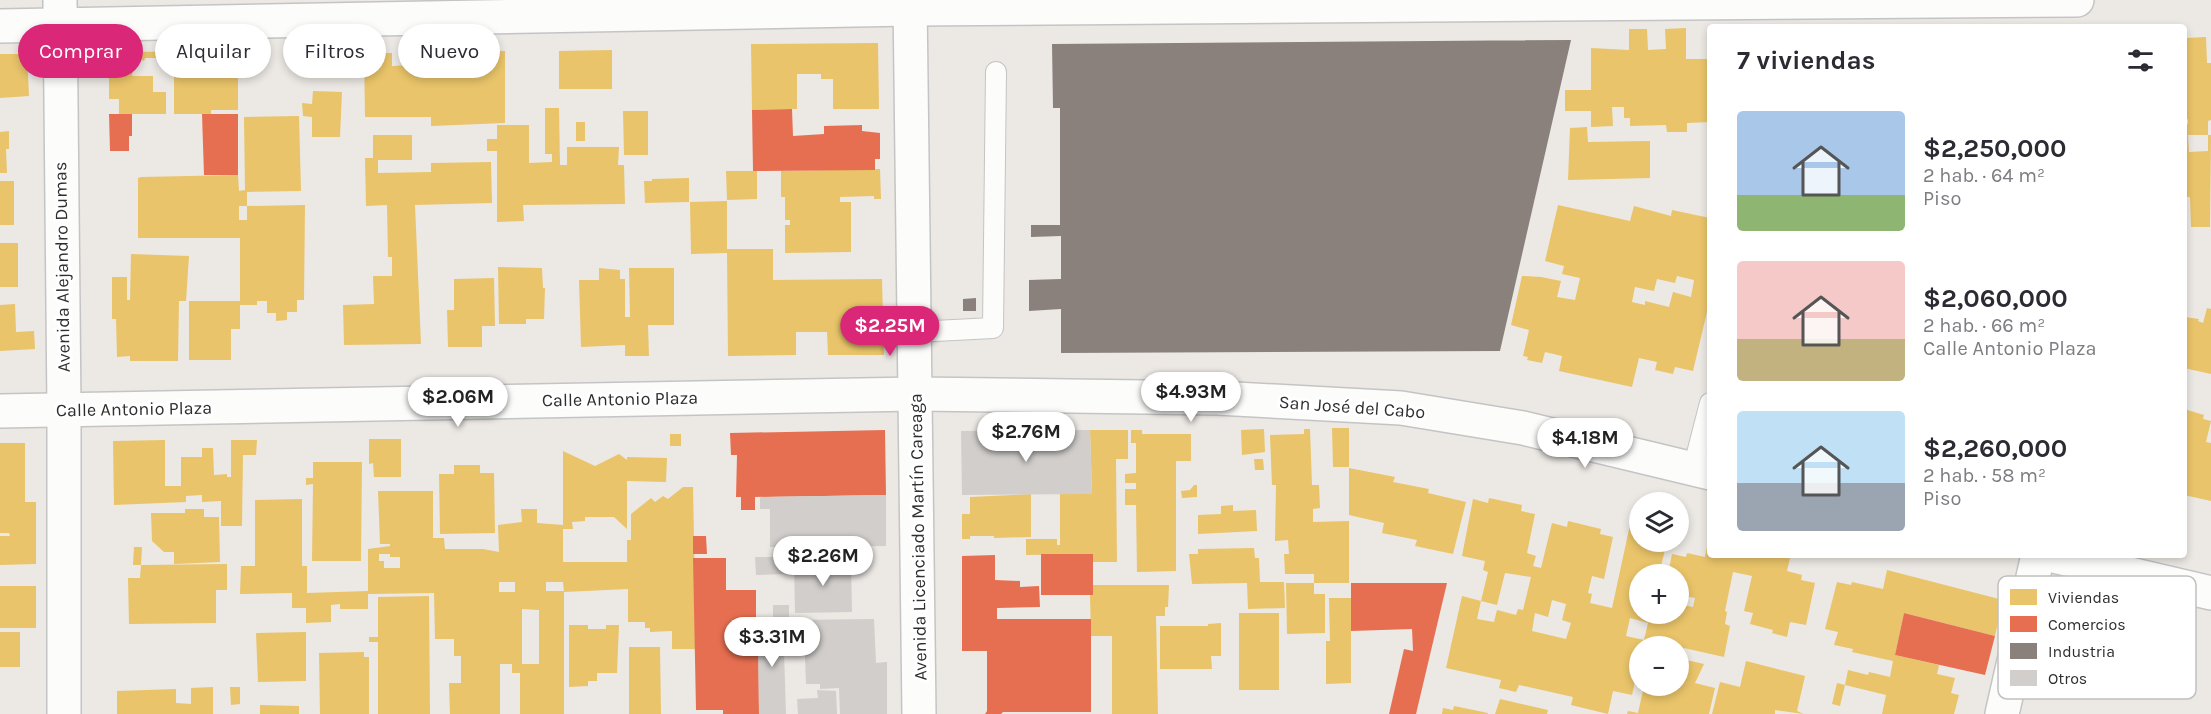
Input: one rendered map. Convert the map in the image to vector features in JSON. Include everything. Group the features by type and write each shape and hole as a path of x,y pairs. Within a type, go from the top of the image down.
{"street":[{"path":"0,26 60,13 910,5 2077,0"},
{"name":"Avenida Licenciado Martín Careaga","path":"910,5 920,714"},
{"name":"Avenida Alejandro Dumas","path":"60,13 64,714"},
{"name":"Calle Antonio Plaza","path":"0,411 916,394"},
{"name":"San José del Cabo","path":"916,394 1217,398 1401,408 1523,428 1701,471"},
{"path":"2033,576 2037,558"},
{"path":"2062,558 2139,576"},
{"path":"2196,589 2211,593"},
{"path":"2002,714 2005,699"}],"lane":[{"path":"915,332 993,328 996,72"},
{"path":"1701,471 1707,426"}],"building: Viviendas":[{"path":"1686,28 1686,59 1707,59 1707,122 1687,123 1687,132 1667,132 1666,125 1630,126 1630,118 1624,118 1624,107 1612,107 1613,126 1591,127 1591,111 1565,111 1565,90 1591,90 1591,48 1629,50 1629,29 1647,29 1648,50 1666,49 1665,29"},
{"path":"2206,37 2207,63 2211,63 2211,120 2208,121 2208,135 2211,135 2210,227 2191,227 2190,197 2187,197 2187,38","holes":["2188,135 2208,135 2208,151 2189,152"]},
{"path":"878,43 879,109 833,109 833,79 821,79 821,74 797,74 797,109 752,110 751,44"},
{"path":"612,50 612,89 559,89 559,51"},
{"path":"500,51 505,51 505,123 431,126 431,117 365,117 364,78 386,78 386,53 392,53 392,66 398,66 398,78 500,78"},
{"path":"143,52 155,52 155,58 145,58 144,61"},
{"path":"0,54 18,54 18,78 28,78 29,96 0,98"},
{"path":"153,76 153,92 166,92 166,114 119,114 119,99 109,99 109,78"},
{"path":"174,78 238,78 238,110 211,110 211,114 174,114"},
{"path":"313,91 342,92 340,137 312,137 312,117 303,116 302,103 312,104"},
{"path":"545,108 559,108 560,165 567,165 567,147 619,147 618,165 624,165 625,204 523,205 524,221 497,222 497,151 487,151 487,139 497,139 497,125 529,125 529,163 552,162 552,154 545,154"},
{"path":"623,111 648,111 648,155 624,155"},
{"path":"299,116 301,191 247,192 247,206 305,205 304,300 297,300 297,312 287,312 287,320 276,321 276,313 267,313 267,301 257,301 257,305 240,305 240,329 231,329 231,360 189,360 189,301 240,301 240,238 138,238 138,178 238,175 239,191 245,190 244,117","holes":["239,206 247,206 247,220 239,220"]},
{"path":"576,122 585,122 585,141 576,141"},
{"path":"1587,127 1588,142 1650,141 1650,178 1568,180 1570,128"},
{"path":"9,131 9,149 6,149 7,173 0,173 0,132"},
{"path":"373,135 412,135 412,160 378,160 378,173 431,172 431,163 491,162 492,203 415,205 421,344 344,345 343,305 374,304 373,276 392,276 392,257 388,257 387,205 366,206 365,158 373,158"},
{"path":"880,169 881,199 874,199 874,196 840,197 840,202 851,202 851,252 785,253 785,225 790,225 790,220 785,220 785,197 781,197 781,171"},
{"path":"726,171 757,171 757,199 727,200"},
{"path":"689,178 689,202 645,203 644,181"},
{"path":"0,181 14,181 14,225 0,225"},
{"path":"727,201 727,249 773,249 773,280 882,279 884,355 828,355 827,332 796,332 796,355 728,356 727,253 691,254 690,202"},
{"path":"1558,205 1630,221 1634,206 1671,216 1672,210 1707,217 1707,312 1693,371 1675,367 1673,374 1655,370 1657,362 1639,358 1632,387 1559,371 1562,356 1545,352 1542,363 1527,360 1528,357 1523,356 1529,330 1511,325 1522,276 1561,281 1557,297 1575,300 1580,278 1562,274 1564,266 1545,261","holes":["1677,276 1694,280 1691,297 1673,292 1669,307 1645,301 1645,305 1632,302 1635,287 1654,291 1657,279 1675,283"]},
{"path":"0,243 18,243 18,287 0,287"},
{"path":"131,254 189,256 186,301 179,301 178,361 130,361 130,356 117,357 116,319 112,319 112,277 127,277 127,300 130,300"},
{"path":"498,267 542,268 543,288 545,288 544,319 526,319 526,324 499,324"},
{"path":"599,268 620,270 620,279 625,279 625,317 630,317 629,268 674,268 674,325 648,325 649,356 625,356 625,345 581,347 579,280 599,280"},
{"path":"494,278 495,326 482,326 482,347 448,347 447,310 454,310 454,279"},
{"path":"15,304 16,332 34,331 35,349 0,351 0,305"},
{"path":"2207,308 2211,309 2211,374 2187,369 2187,317 2199,319 2198,321 2203,323"},
{"path":"2187,410 2204,415 2203,419 2211,421 2206,442 2211,443 2211,501 2187,496"},
{"path":"1332,428 1349,428 1349,467 1333,467"},
{"path":"1264,429 1265,452 1242,455 1241,430"},
{"path":"1304,429 1310,429 1312,485 1319,485 1320,508 1313,509 1313,522 1349,521 1349,583 1314,583 1314,574 1285,574 1284,554 1289,554 1288,540 1275,541 1276,485 1272,485 1270,435 1304,434"},
{"path":"1090,430 1128,430 1128,459 1116,459 1117,562 1093,562 1093,554 1026,555 1026,539 1057,539 1057,545 1060,545 1060,494 1092,494"},
{"path":"1131,430 1142,430 1142,434 1191,434 1191,461 1176,461 1176,571 1137,572 1136,505 1125,505 1125,489 1136,489 1136,483 1125,483 1125,474 1136,473 1136,443 1131,443"},
{"path":"670,434 681,434 681,446 670,446"},
{"path":"369,439 401,439 401,477 374,477 373,463 369,464"},
{"path":"165,440 165,486 181,486 181,457 202,457 202,448 213,448 214,475 227,474 227,477 231,477 231,440 257,440 256,455 243,455 242,526 221,526 221,501 202,502 202,495 186,496 186,502 114,505 113,441"},
{"path":"0,443 25,443 25,502 36,502 36,564 0,565 0,536 10,536 9,533 0,533"},
{"path":"563,451 595,466 619,454 627,460 627,457 667,458 666,482 627,481 627,529 614,517 585,517 585,521 572,522 573,529 563,529 563,562 627,562 627,540 631,540 631,514 651,498 655,502 663,496 668,499 683,487 693,487 695,649 672,649 672,631 650,632 650,628 645,628 645,622 628,622 628,589 564,592 564,714 520,714 520,673 512,673 512,664 500,664 500,714 450,714 449,683 461,683 461,656 454,656 454,639 435,639 434,593 368,594 368,609 340,609 340,604 331,605 331,622 306,623 306,608 292,608 292,593 240,594 241,566 255,566 255,500 302,499 302,566 307,566 307,593 368,591 368,549 390,546 390,544 380,544 378,491 433,491 433,538 444,538 445,549 483,549 499,552 498,525 522,522 521,509 537,509 537,523 563,525","holes":["379,554 400,557 400,568 384,568 384,561 379,561","499,582 515,582 515,592 499,592","546,582 563,582 564,591 546,591","522,609 539,610 539,664 522,664"]},
{"path":"1254,459 1263,459 1264,470 1255,470"},
{"path":"313,462 362,462 361,561 312,561 313,484 306,485 306,478 313,478"},
{"path":"454,465 480,465 480,473 494,473 495,533 440,534 439,474 454,474"},
{"path":"1349,468 1395,477 1393,482 1429,489 1428,493 1466,502 1453,554 1415,546 1417,540 1382,533 1384,523 1349,515"},
{"path":"1197,485 1197,497 1182,498 1181,491 1190,490"},
{"path":"1031,494 1031,537 970,536 970,539 962,539 962,514 970,514 970,497"},
{"path":"1489,498 1522,505 1521,511 1535,514 1527,553 1536,556 1533,566 1541,568 1552,523 1567,527 1568,521 1601,529 1600,534 1613,537 1604,579 1592,576 1588,593 1592,594 1590,603 1612,608 1629,529 1629,552 1664,552 1662,564 1629,564 1629,622 1626,636 1629,637 1629,694 1613,691 1608,714 1571,705 1573,697 1519,685 1516,692 1499,688 1501,680 1446,668 1462,596 1481,601 1488,572 1483,570 1485,561 1462,556 1473,499 1488,503","holes":["1505,573 1531,577 1523,610 1518,609 1516,615 1497,610 1494,622 1477,619 1481,601 1497,605","1552,600 1566,604 1562,620 1571,623 1566,639 1532,631 1535,613 1548,617"]},
{"path":"1233,505 1233,511 1256,510 1257,531 1198,534 1198,515 1221,514 1221,506"},
{"path":"185,509 204,509 204,517 219,517 220,562 174,564 174,552 164,552 152,541 151,513 185,513"},
{"path":"134,547 142,547 141,565 133,565"},
{"path":"1707,547 1707,558 1790,558 1787,571 1802,575 1801,580 1815,583 1806,625 1790,622 1787,637 1772,633 1773,630 1750,624 1753,613 1744,611 1752,576 1733,572 1725,611 1727,612 1725,624 1730,626 1724,657 1689,649 1689,636 1645,636 1648,624 1689,624 1689,606 1693,607 1695,598 1689,597 1689,564 1670,564 1672,554 1686,557 1687,553 1705,557"},
{"path":"1254,548 1255,558 1259,558 1260,582 1284,582 1285,608 1248,609 1247,583 1192,584 1189,554 1198,554 1198,549"},
{"path":"227,564 227,590 216,590 216,623 129,624 128,578 140,578 141,565"},
{"path":"1887,570 1998,599 1998,622 1995,636 1904,613 1895,655 1939,665 1937,674 1955,678 1951,693 1959,695 1954,714 1882,714 1886,695 1845,685 1848,670 1890,677 1893,661 1852,652 1853,649 1834,645 1838,632 1825,629 1837,582 1851,585 1852,582 1883,589"},
{"path":"1286,583 1314,583 1314,594 1325,594 1325,633 1287,634"},
{"path":"1093,585 1169,585 1168,607 1165,607 1165,616 1156,616 1158,714 1112,714 1112,636 1091,636 1090,595 1093,595"},
{"path":"0,586 36,586 36,628 0,628"},
{"path":"429,596 430,714 378,714 378,642 369,642 369,637 378,637 378,597"},
{"path":"1329,598 1351,598 1351,683 1326,684 1326,641 1330,641"},
{"path":"1239,613 1279,613 1279,690 1239,690"},
{"path":"1221,623 1221,656 1211,656 1212,669 1160,669 1160,626 1208,626 1208,624"},
{"path":"569,625 588,625 588,629 606,629 606,625 619,625 617,673 597,673 597,681 588,681 588,686 569,687"},
{"path":"0,632 20,632 20,667 0,667"},
{"path":"306,632 306,681 258,682 256,633"},
{"path":"629,647 660,647 661,714 629,714"},
{"path":"364,652 364,657 369,657 369,714 320,714 319,653"},
{"path":"1689,661 1704,664 1695,683 1715,688 1709,714 1627,714 1628,711 1638,713 1642,696 1689,696"},
{"path":"1746,661 1805,676 1797,711 1804,714 1775,710 1775,714 1712,714 1720,682 1740,687"},
{"path":"1837,683 1845,685 1840,706 1832,704"},
{"path":"213,687 213,714 117,714 117,691 176,689 176,703 191,704 191,688"},
{"path":"230,687 240,687 240,704 231,705"},
{"path":"1500,699 1548,710 1547,714 1495,714"},
{"path":"260,705 299,706 299,714 260,714"},
{"path":"1454,706 1488,714 1442,714 1443,708 1453,710"}],"building: Comercios":[{"path":"792,109 793,136 824,134 824,126 862,125 862,131 880,133 880,159 875,159 875,170 753,171 752,110"},
{"path":"109,114 132,114 129,151 110,151"},
{"path":"202,114 238,114 238,175 204,175"},
{"path":"885,430 886,495 755,497 755,510 741,510 741,497 736,497 737,455 731,455 730,433"},
{"path":"693,536 706,536 707,554 693,554"},
{"path":"1041,554 1093,554 1093,595 1041,595"},
{"path":"995,555 995,580 1020,581 1020,587 1039,586 1040,607 997,608 997,619 1091,619 1091,712 985,714 987,711 987,651 962,651 962,556"},
{"path":"693,558 726,558 726,590 756,590 759,714 723,714 723,710 696,710"},
{"path":"1351,583 1447,583 1416,714 1389,714 1404,649 1413,651 1412,629 1351,631"},
{"path":"1904,613 1995,636 1985,675 1895,655"}],"building: Industria":[{"path":"1571,40 1500,351 1061,353 1061,309 1029,311 1029,280 1061,279 1061,236 1031,237 1031,225 1060,225 1060,108 1053,108 1052,44"},
{"path":"976,298 976,311 963,311 963,299"}],"building: Otros":[{"path":"1090,430 1092,494 962,495 961,431"},
{"path":"886,495 886,546 770,547 770,509 760,509 760,497"},
{"path":"755,557 787,557 787,574 756,575"},
{"path":"851,561 852,612 795,613 794,562"},
{"path":"773,605 789,605 789,619 773,618"},
{"path":"874,619 876,663 887,662 887,714 840,714 839,688 820,689 820,684 806,684 804,632 789,632 789,620"},
{"path":"783,620 786,714 759,714 758,621"},
{"path":"817,690 836,691 837,714 798,714 797,699 818,698"}]}
